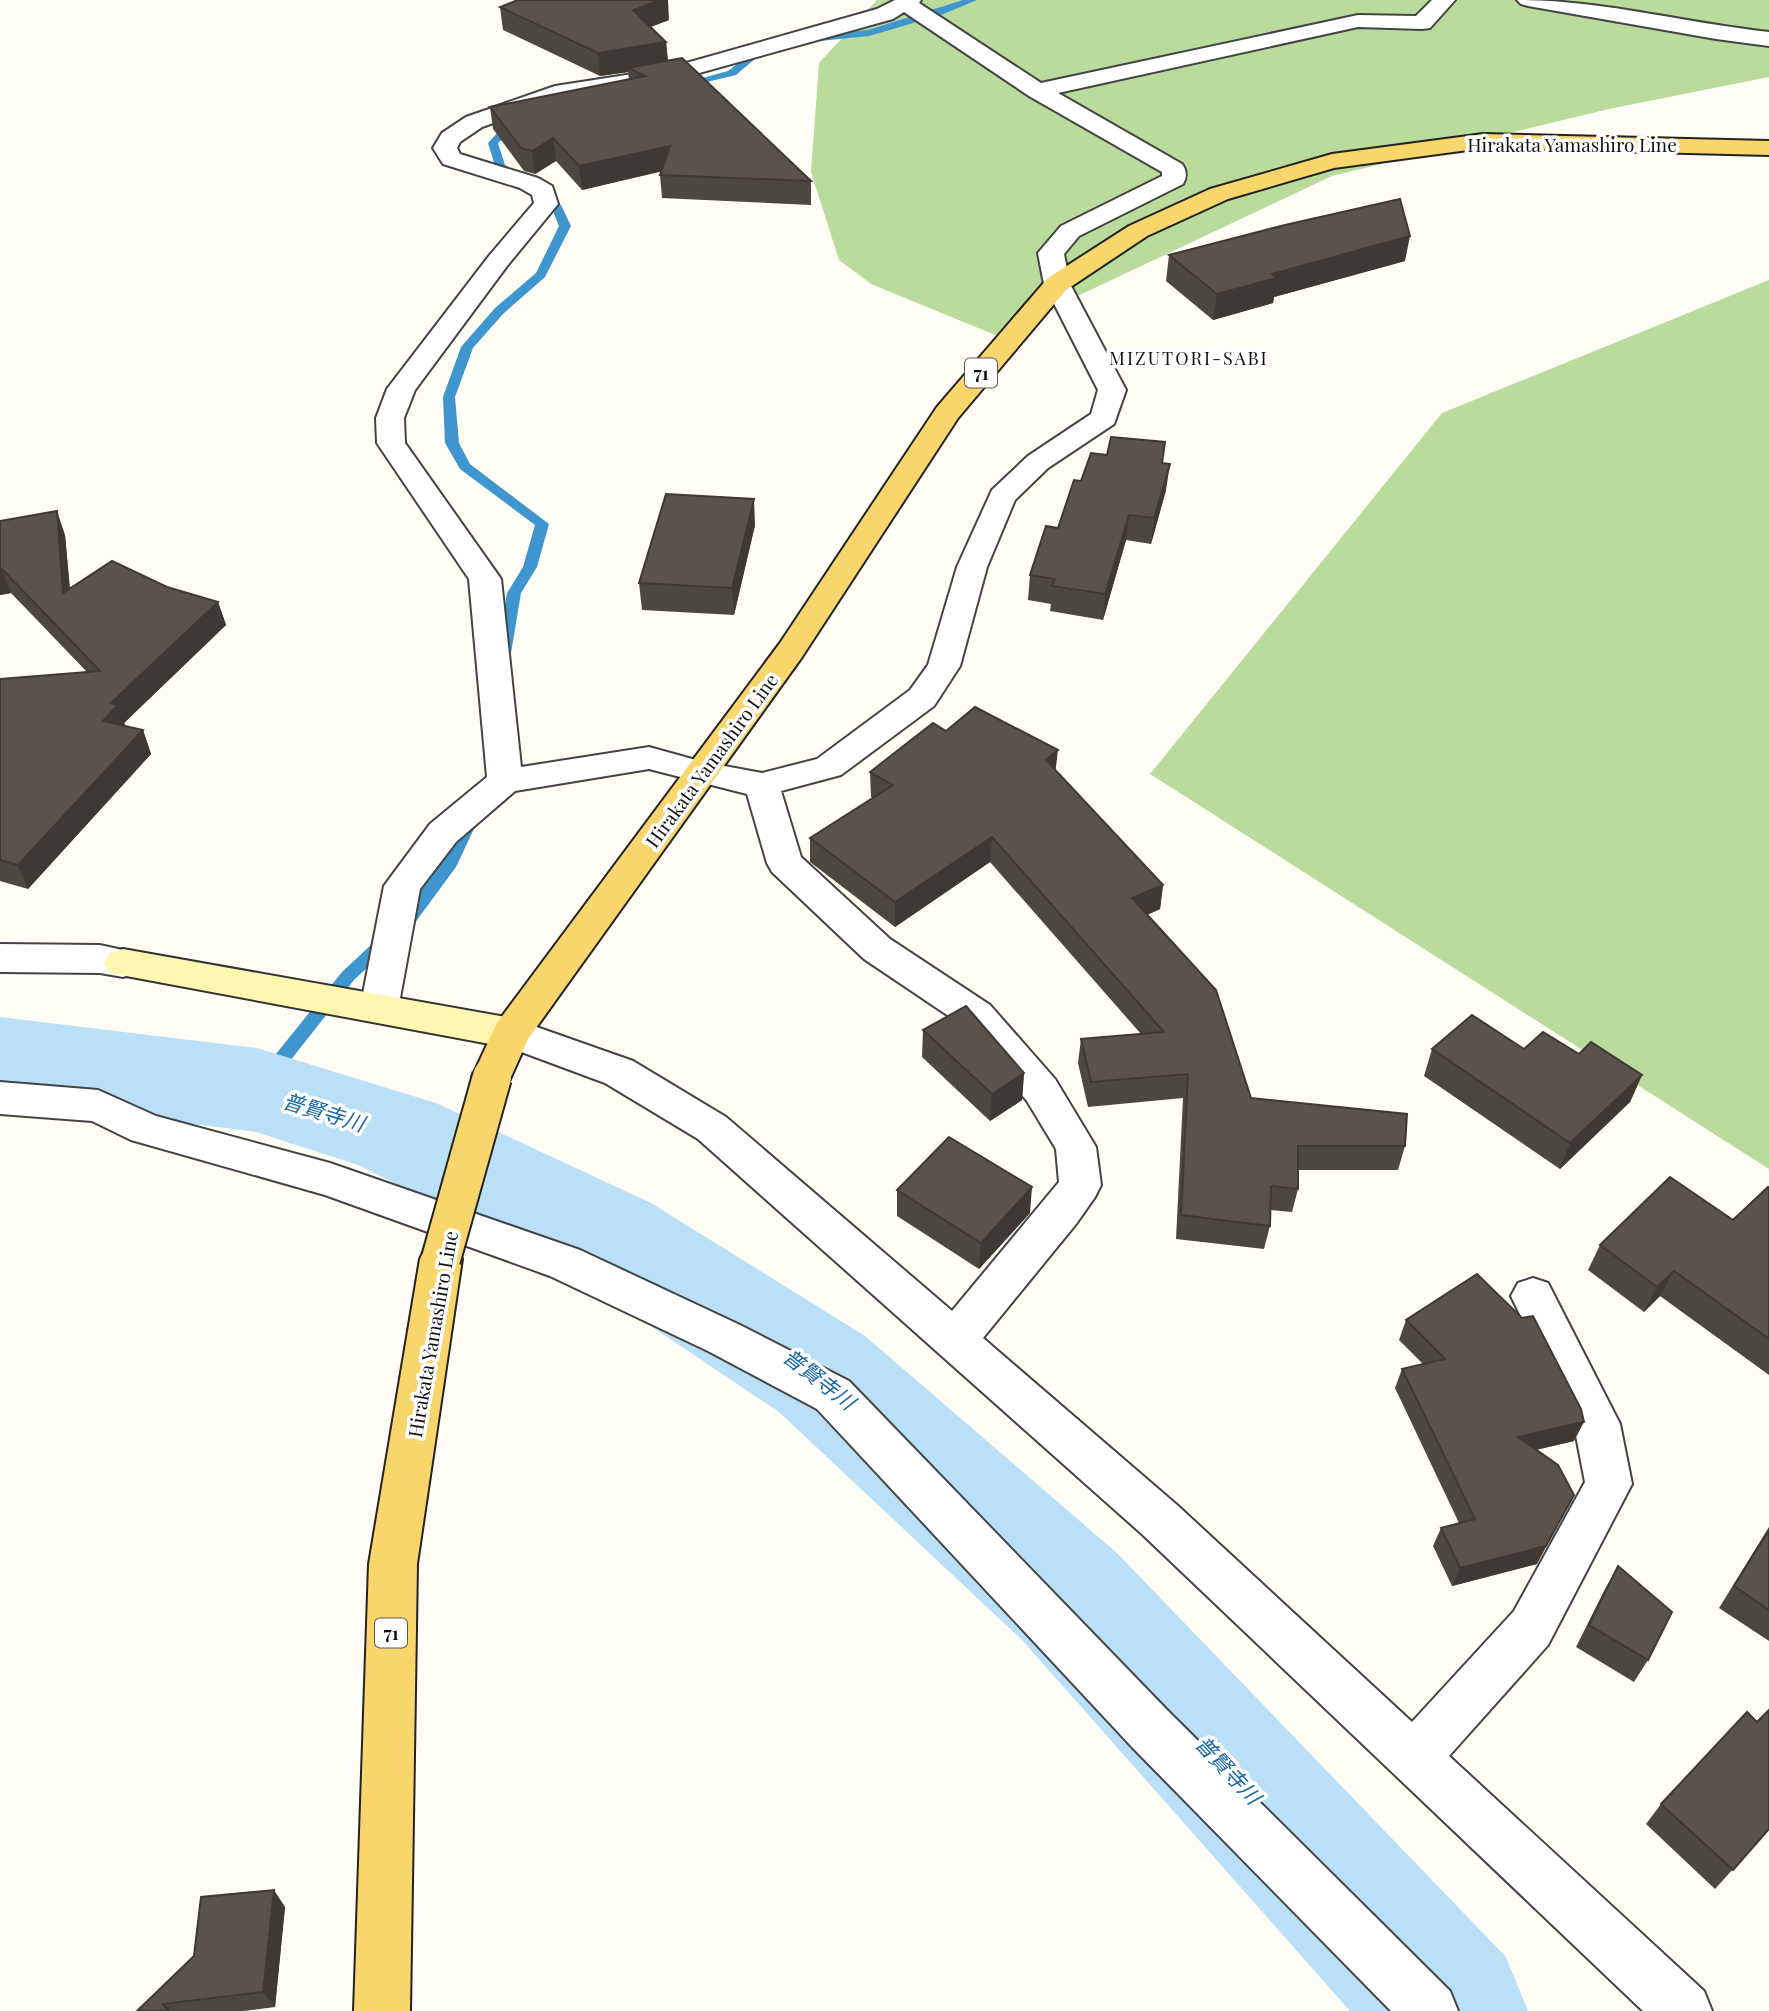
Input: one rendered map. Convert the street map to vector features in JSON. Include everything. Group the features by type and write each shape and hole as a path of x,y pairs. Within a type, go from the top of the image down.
{"main road":[{"name":"Hirakata Yamashiro Line","path":"382,2011 393,1564 441,1259 492,1077 511,1033 792,650 947,413 1057,284 1138,231 1219,194 1332,161 1483,141 1769,148"}],"street":[{"path":"1037,91 1358,21 1422,23 1444,0"},
{"path":"1528,0 1716,33 1769,39"},
{"path":"379,1009 402,886 443,833 505,781 649,758 702,773 762,785 829,767 922,698 944,666 972,567 1002,496 1038,462 1104,418 1112,390 1057,284 1051,253 1070,232 1174,179 1174,169 1037,91 908,2 885,14 667,75 563,91 474,122 450,138 445,148 451,159 529,183 543,191 546,204 498,261 401,389 390,418 391,443 485,579 505,781"},
{"path":"762,785 785,863 877,949 976,1015 1041,1090 1076,1147 1080,1185 1061,1213 955,1340"},
{"path":"0,958 100,959 511,1033 619,1072 712,1128 1160,1520 1684,2011"},
{"path":"0,1098 98,1106 145,1129 330,1180 565,1263 724,1338 833,1395 1150,1729 1430,2011"},
{"path":"1414,1758 1531,1628 1609,1484 1597,1424 1533,1296"}],"green space":[{"path":"877,0 1769,0 1769,77 1609,109 1332,176 995,335 871,284 839,260 811,172 819,63"},
{"path":"1769,280 1769,1169 1150,774 1442,413"}],"building":[{"path":"518,0 659,0 633,10 666,42 598,53 500,7"},
{"path":"682,58 811,181 660,175 670,146 579,166 553,138 532,151 521,148 490,107 645,76 628,68"},
{"path":"1400,199 1410,236 1272,274 1277,278 1217,294 1169,255 1285,225"},
{"path":"1111,437 1165,442 1162,463 1170,464 1154,518 1129,515 1105,594 1052,586 1055,579 1030,575 1046,526 1058,528 1074,480 1081,481 1091,453 1107,455"},
{"path":"666,494 754,499 732,588 639,583"},
{"path":"57,511 63,593 112,561 167,587 218,602 111,703 118,705 103,721 143,730 18,865 0,860 0,679 100,671 2,569 0,570 0,521"},
{"path":"975,707 1058,750 1046,760 1163,885 1132,898 1216,990 1251,1098 1407,1114 1405,1146 1298,1146 1298,1189 1271,1186 1270,1226 1181,1215 1188,1074 1091,1082 1081,1039 1164,1032 992,837 895,902 810,838 893,785 870,772 933,723 946,731"},
{"path":"966,1006 1024,1073 992,1094 923,1030"},
{"path":"1472,1015 1524,1049 1543,1032 1579,1054 1591,1042 1642,1075 1570,1143 1432,1049"},
{"path":"949,1137 1032,1187 981,1243 897,1190"},
{"path":"1670,1177 1733,1220 1769,1188 1769,1339 1674,1271 1657,1287 1600,1245"},
{"path":"1477,1274 1522,1318 1533,1316 1581,1409 1584,1422 1518,1437 1558,1465 1574,1495 1546,1546 1460,1568 1441,1528 1475,1519 1402,1369 1445,1359 1406,1320"},
{"path":"1769,1530 1769,1610 1734,1586"},
{"path":"1618,1566 1672,1612 1648,1660 1589,1625"},
{"path":"1769,1710 1769,1829 1733,1870 1661,1804 1747,1712 1757,1722"},
{"path":"274,1890 263,1992 163,2004 169,2011 137,2011 194,1956 201,1897"}],"waterway":[{"path":"800,40 869,33 972,0"},
{"path":"682,85 732,73 765,45"},
{"path":"503,659 514,593 530,567 542,524 465,466 452,443 449,397 467,347 499,311 541,275 565,226 557,207 500,167 493,143 510,125 516,123"},
{"path":"257,1090 348,976 408,920 450,863 472,816"},
{"name":"普賢寺川","path":"0,1058 257,1090 397,1134 610,1237 822,1374 1070,1597 1452,2011"}],"district":[{"name":"MIZUTORI-SABI","path":"1189,358"}]}
